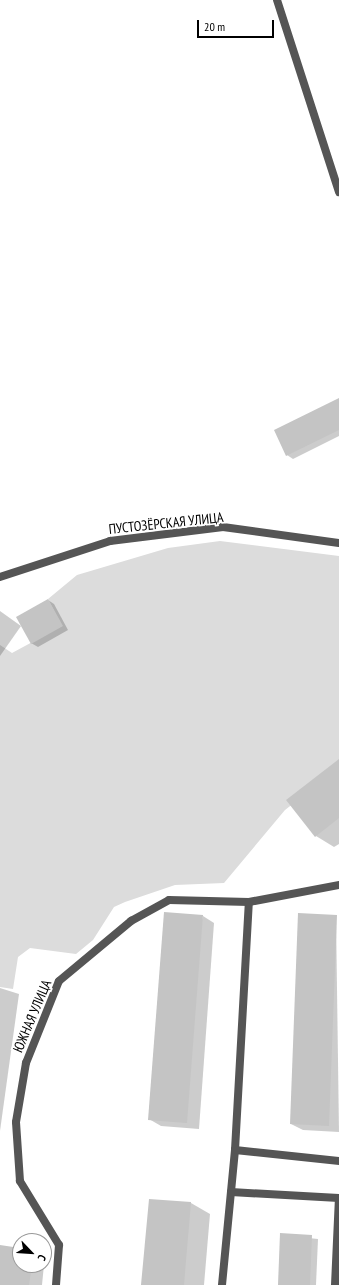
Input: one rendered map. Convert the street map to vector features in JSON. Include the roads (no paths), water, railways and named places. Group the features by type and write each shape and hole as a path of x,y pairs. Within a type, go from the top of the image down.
{"street":[{"path":"277,0 339,192"},
{"name":"ПУСТОЗЁРСКАЯ УЛИЦА","path":"0,577 110,541 223,527 339,543"},
{"name":"ЮЖНАЯ УЛИЦА","path":"56,1285 59,1245 20,1181 16,1122 26,1063 59,981 132,921 169,900 249,902 339,885"},
{"path":"222,1285 235,1150 249,902"},
{"path":"235,1150 339,1161"},
{"path":"231,1192 339,1198 335,1285"}]}
